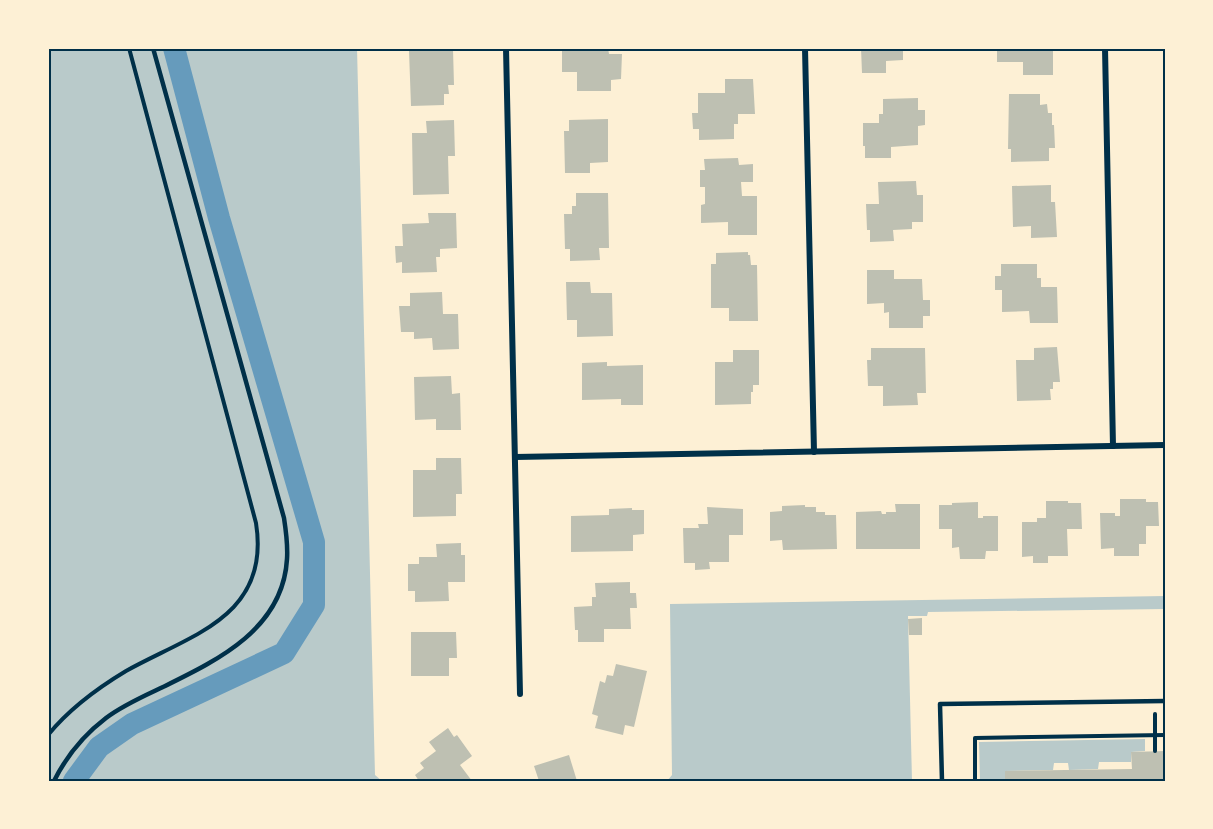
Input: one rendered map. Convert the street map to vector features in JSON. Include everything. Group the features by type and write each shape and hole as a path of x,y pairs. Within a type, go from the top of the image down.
{"street":[{"path":"507,48 520,694"},
{"path":"806,48 814,452"},
{"path":"1105,48 1113,446"},
{"path":"515,457 1165,445"}],"lane":[{"path":"54,781 73,752 107,717 205,666 245,640 265,618 280,595 288,559 284,518 153,48"},
{"path":"942,781 940,704 1165,701"}],"path":[{"path":"48,735 71,710 97,689 154,656 197,636 223,617 234,607 249,584 258,550 256,523 129,48"},
{"path":"1155,714 1155,751"},
{"path":"975,781 975,738 1165,735"}],"shaded area":[{"path":"48,48 357,48 375,775 382,781 48,781"},
{"path":"1165,596 1165,609 928,612 927,616 908,616 912,781 667,781 672,775 670,604"},
{"path":"1145,739 1145,751 1131,752 1131,762 1099,762 1098,769 1069,770 1068,763 1054,763 1053,770 1005,771 1005,781 980,781 979,742"}],"building":[{"path":"420,48 453,49 454,85 448,85 449,94 444,94 444,105 411,106 409,51 420,51"},
{"path":"562,48 608,48 609,54 622,54 621,79 611,80 611,91 577,91 577,72 562,72"},
{"path":"861,48 903,48 903,60 886,61 886,73 862,73"},
{"path":"997,48 1053,48 1053,75 1023,75 1023,62 997,62"},
{"path":"725,79 753,79 755,114 738,114 738,124 734,124 734,139 699,140 699,129 693,129 692,113 698,113 698,93 725,93"},
{"path":"1009,94 1040,94 1040,105 1047,104 1048,113 1052,113 1055,148 1049,148 1049,161 1011,162 1011,149 1008,149"},
{"path":"918,98 918,110 925,110 925,125 918,126 918,145 891,147 891,158 865,158 863,123 879,123 879,114 883,114 883,99"},
{"path":"608,119 608,162 590,163 590,173 565,173 564,131 569,131 569,120"},
{"path":"454,120 455,156 448,156 449,194 413,195 412,133 427,133 426,121"},
{"path":"738,158 739,165 753,164 753,182 741,182 742,196 757,196 757,235 728,235 728,222 701,223 701,205 705,204 705,187 700,187 700,170 705,170 704,159"},
{"path":"916,181 917,195 923,195 923,222 912,222 912,229 893,230 894,241 870,242 866,204 879,204 878,182"},
{"path":"1051,185 1051,202 1055,202 1057,237 1031,238 1031,226 1013,227 1012,186"},
{"path":"576,193 608,193 609,248 599,248 600,260 570,261 570,249 565,249 564,214 572,214 572,206 576,206"},
{"path":"428,213 456,213 457,248 440,249 440,257 436,257 437,272 402,273 402,262 396,263 395,246 403,246 402,224 429,223"},
{"path":"748,252 751,265 757,265 758,321 729,321 729,308 711,308 711,264 716,264 716,253"},
{"path":"1001,264 1037,264 1037,278 1041,278 1041,287 1057,287 1058,323 1030,323 1029,311 1002,312 1002,290 995,290 995,276 1001,276"},
{"path":"867,270 894,270 894,279 922,279 923,300 930,300 930,316 923,316 923,328 889,328 889,312 884,313 884,303 867,304"},
{"path":"566,282 590,282 591,293 612,293 613,336 577,337 577,320 567,320"},
{"path":"442,292 443,314 458,314 459,349 433,350 432,338 414,339 414,332 401,332 399,306 410,306 410,293"},
{"path":"1057,347 1060,382 1053,382 1053,389 1050,389 1051,400 1017,401 1016,360 1034,360 1034,348"},
{"path":"871,348 925,348 926,393 917,393 918,405 883,406 883,386 868,386 867,360 871,360"},
{"path":"733,350 759,350 759,385 753,385 751,404 715,405 715,362 733,362"},
{"path":"607,362 607,366 643,365 643,405 621,405 621,399 582,400 582,363"},
{"path":"451,376 452,394 460,393 461,430 436,430 436,419 415,420 414,377"},
{"path":"436,458 461,458 462,494 456,494 456,516 413,517 413,470 436,470"},
{"path":"1120,499 1146,499 1146,502 1158,502 1159,526 1146,526 1146,544 1139,544 1139,556 1114,556 1114,548 1101,549 1100,513 1115,513 1115,516 1120,516"},
{"path":"1046,501 1081,503 1082,529 1067,529 1068,556 1048,556 1048,563 1033,563 1033,556 1022,557 1022,522 1037,522 1037,518 1046,518"},
{"path":"978,502 978,518 998,516 998,551 986,551 985,559 960,559 959,547 952,548 952,529 939,529 939,505"},
{"path":"895,504 920,504 920,549 856,549 856,512 881,511 882,514 886,514 886,512 896,512"},
{"path":"805,505 805,507 816,507 816,512 825,512 825,515 836,515 837,549 783,550 782,540 770,541 770,512 782,511 782,506"},
{"path":"707,507 743,509 743,535 729,535 729,562 709,562 710,569 695,570 695,563 684,563 683,528 699,528 698,524 708,524"},
{"path":"632,508 632,510 644,510 644,534 633,535 633,551 571,552 571,516 609,515 609,509"},
{"path":"461,543 461,555 465,555 465,582 448,582 449,601 415,602 415,591 408,591 408,564 419,564 419,557 437,557 436,544"},
{"path":"630,582 630,593 636,593 637,608 630,608 631,629 604,629 604,642 578,642 574,607 592,606 592,597 596,597 595,583"},
{"path":"922,618 922,635 909,635 908,619"},
{"path":"411,632 456,632 457,658 449,658 449,676 411,676"},
{"path":"616,664 647,671 634,727 625,725 623,735 595,728 598,716 592,714 600,681 605,683 607,675 613,676"},
{"path":"448,728 454,737 457,735 472,756 460,765 472,781 419,781 415,775 424,768 420,763 436,751 429,742"},
{"path":"1165,751 1165,781 1005,781 1005,771 1132,769 1131,752"},
{"path":"569,755 577,781 539,781 534,766"}],"waterway":[{"path":"74,781 99,747 132,724 284,653 314,605 314,542 219,218 174,48"}]}
